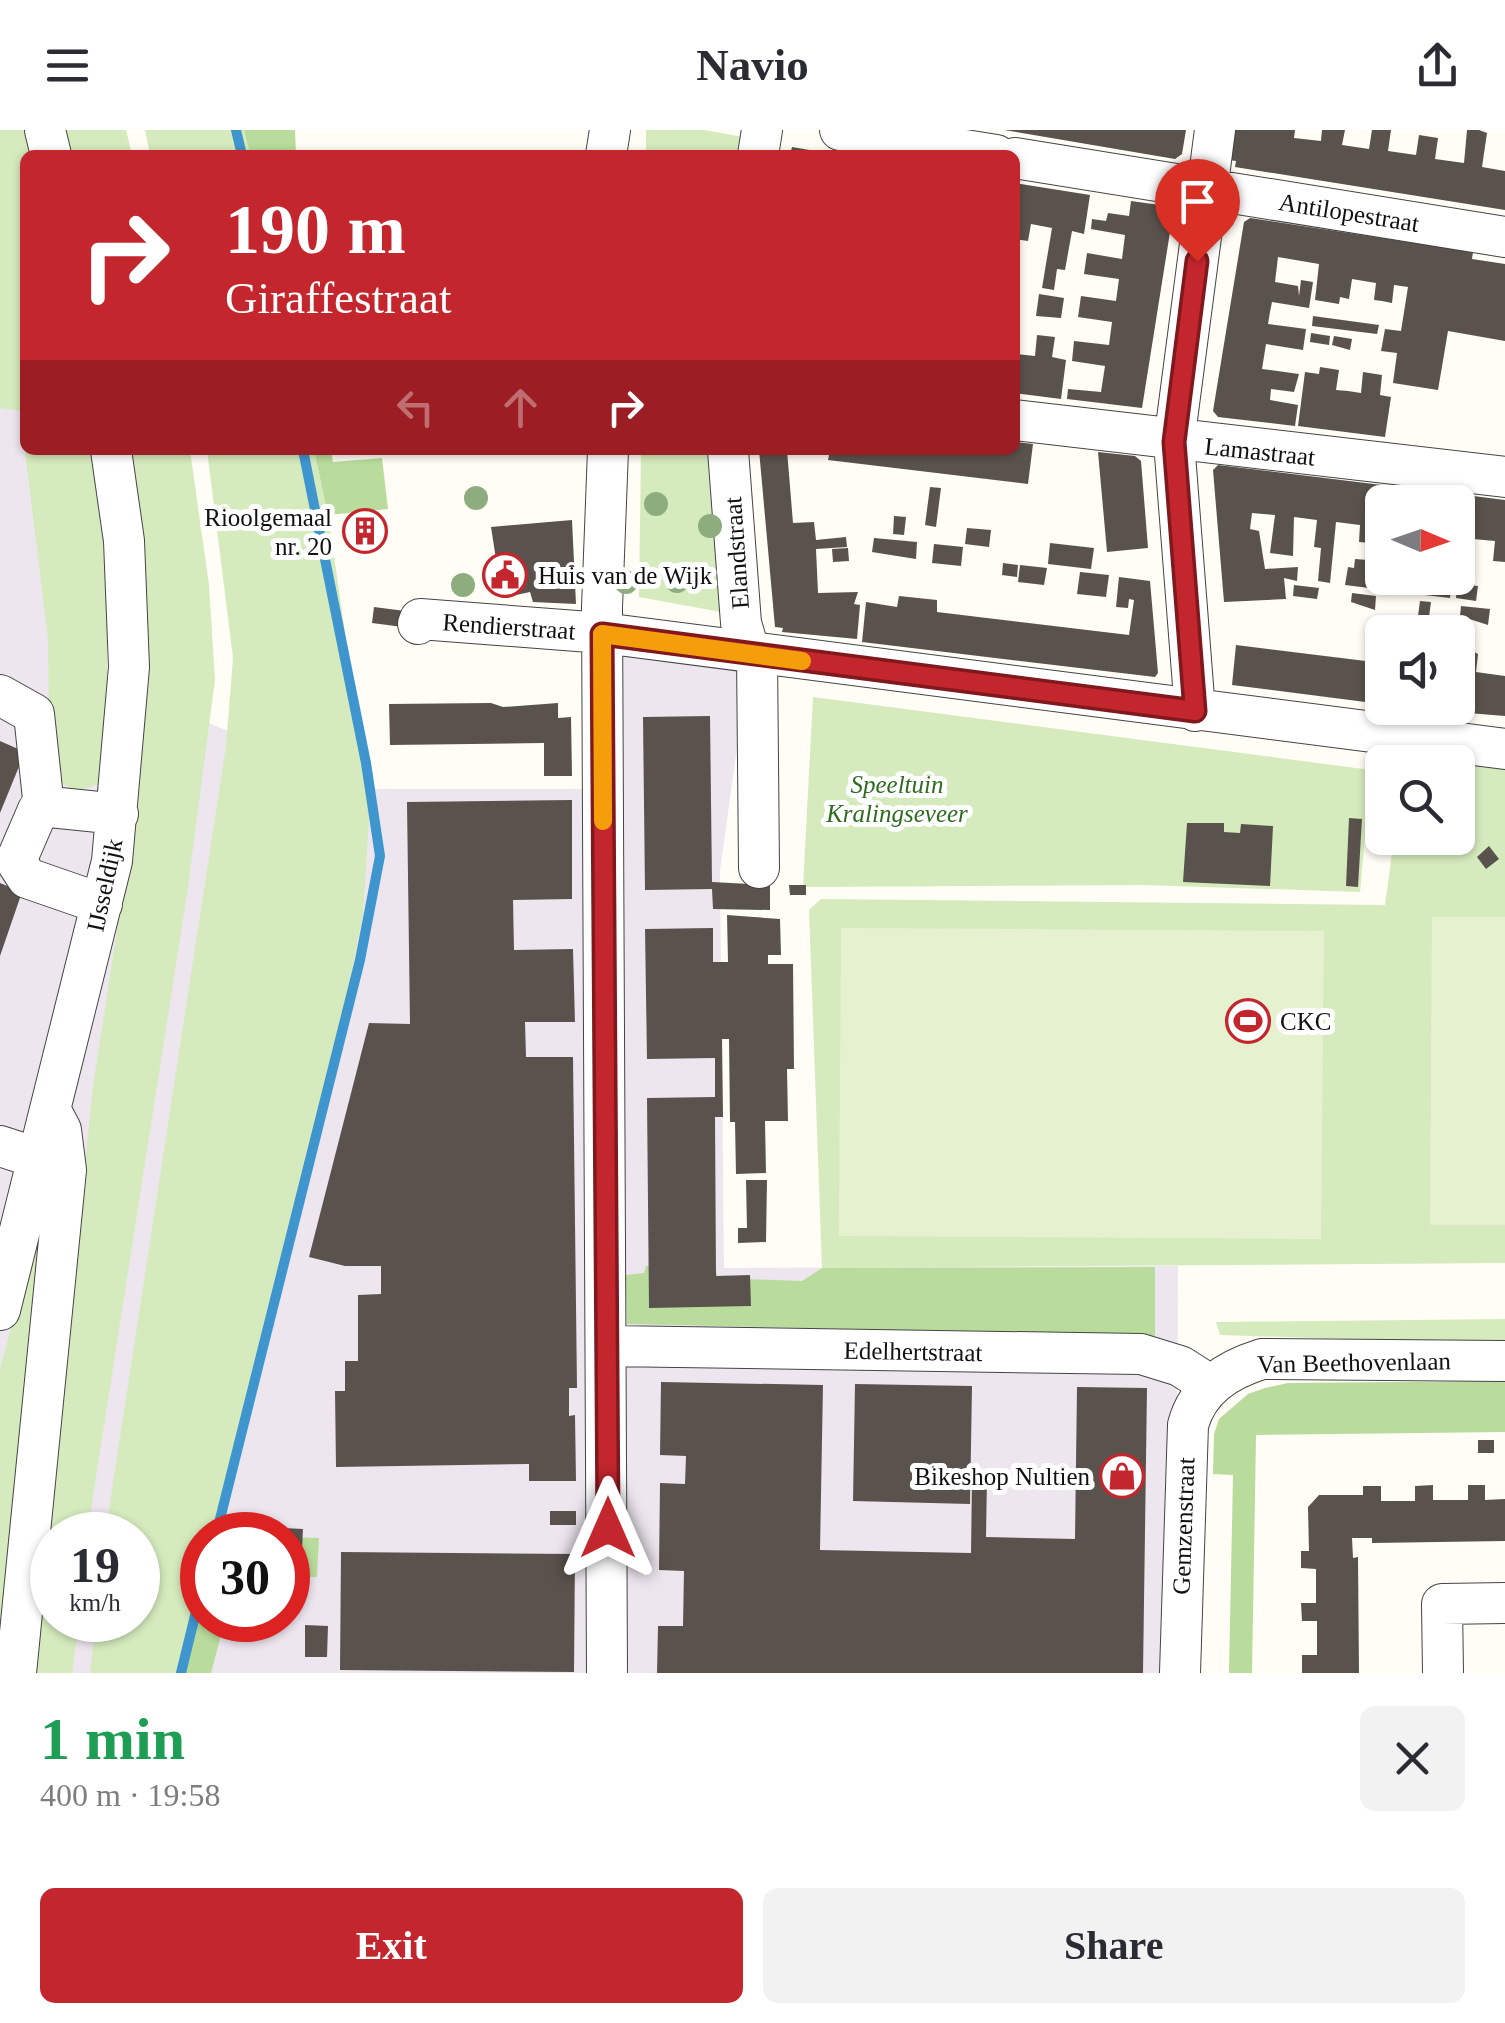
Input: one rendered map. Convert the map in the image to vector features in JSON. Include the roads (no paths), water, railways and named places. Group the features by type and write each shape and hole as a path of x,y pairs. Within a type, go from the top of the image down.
{"street":[{"path":"840,130 965,150"},
{"path":"1195,711 1174,442 1215,130"},
{"name":"Antilopestraat","path":"1020,159 1505,237"},
{"name":"Lamastraat","path":"1020,421 1174,442 1505,477"},
{"name":"IJsseldijk","path":"0,1310 18,1152 50,1109 102,904 118,814 128,694 128,622 124,541 112,455"},
{"path":"607,1673 602,634 608,455"},
{"name":"Elandstraat","path":"728,455 741,623 753,655 759,868"},
{"name":"Rendierstraat","path":"418,624 420,620 602,634 1505,749"},
{"path":"0,695 34,714 44,808"},
{"path":"102,904 39,883 20,871 16,860 30,820 44,808 118,814"},
{"path":"16,1673 66,1170 61,1130 50,1109"},
{"name":"Edelhertstraat","path":"608,1346 1141,1354 1180,1366 1210,1385"},
{"name":"Van Beethovenlaan","path":"1210,1385 1239,1366 1262,1359 1505,1361"},
{"name":"Gemzenstraat","path":"1180,1673 1188,1424 1193,1406 1210,1385"},
{"path":"1442,1673 1442,1604 1505,1603"}],"waterway":[{"path":"236,130 241,150"},
{"path":"222,1512 360,960 380,856 366,763 304,455"},
{"path":"181,1673 189,1642"}],"place":[{"name":"Rioolgemaal nr. 20","path":"365,531"},
{"name":"Huis van de Wijk","path":"505,575"},
{"name":"CKC","path":"1248,1021"},
{"name":"Bikeshop Nultien","path":"1122,1476"}],"park label":[{"name":"Speeltuin Kralingseveer","path":"897,798"}]}
